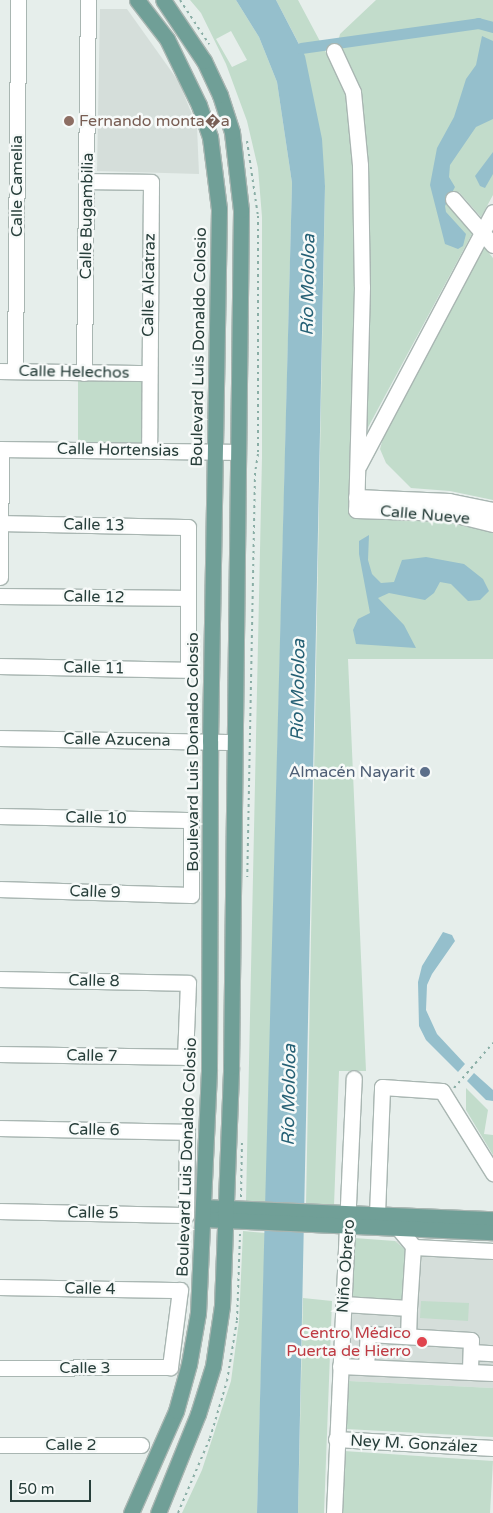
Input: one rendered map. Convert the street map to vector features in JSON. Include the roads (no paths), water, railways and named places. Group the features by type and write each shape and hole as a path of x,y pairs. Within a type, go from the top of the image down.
{"main road":[{"name":"Boulevard Luis Donaldo Colosio","path":"131,1513 176,1411 189,1364 198,1313 209,1069 210,741 219,209 216,172 210,137 184,68 167,39 137,0"},
{"path":"158,1513 173,1482 213,1366 222,1306 226,1214 241,210 236,160 220,95 198,53 164,0"},
{"path":"215,452 227,460 227,537 235,554"},
{"path":"203,1213 348,1219 398,1228 493,1232"},
{"path":"348,1219 376,1214 493,1219"}],"street":[{"name":"Calle Camelia","path":"15,372 18,0"},
{"name":"Calle Bugambilia","path":"84,372 88,181 88,0"},
{"path":"334,51 353,92 360,165 362,286 356,504"},
{"name":"Calle Alcatraz","path":"88,181 151,182 148,373 149,451"},
{"path":"453,199 493,245"},
{"path":"357,470 493,212"},
{"name":"Calle Helechos","path":"0,371 148,373"},
{"name":"Calle Hortensias","path":"1,448 236,452"},
{"path":"0,577 1,448"},
{"name":"Calle Nueve","path":"356,504 449,500 493,510"},
{"name":"Calle Nueve","path":"356,504 448,513 493,524"},
{"name":"Calle 13","path":"0,524 188,527 187,598"},
{"name":"Calle 12","path":"0,596 187,598"},
{"name":"Calle 11","path":"0,666 188,670 187,598"},
{"name":"Calle Azucena","path":"0,738 234,742"},
{"name":"Calle 10","path":"0,816 191,820 191,895"},
{"name":"Calle 9","path":"0,889 191,895"},
{"name":"Calle 8","path":"0,979 188,983 185,1057"},
{"name":"Calle 7","path":"0,1054 185,1057"},
{"name":"Niño Obrero","path":"334,1513 354,1078"},
{"path":"376,1214 382,1087 442,1091 493,1173"},
{"name":"Calle 6","path":"0,1128 187,1132 186,1215"},
{"name":"Calle 5","path":"0,1211 186,1215"},
{"path":"398,1228 413,1246 408,1336"},
{"path":"413,1246 493,1251"},
{"name":"Calle 4","path":"0,1287 180,1290 170,1367"},
{"path":"343,1304 409,1308"},
{"path":"366,1367 368,1334 471,1340 470,1372"},
{"path":"341,1344 367,1346"},
{"path":"471,1352 493,1353"},
{"path":"340,1366 493,1373"},
{"name":"Calle 3","path":"0,1368 170,1367"},
{"name":"Ney M. González","path":"336,1439 493,1448"},
{"name":"Calle 2","path":"0,1445 142,1445"}],"water":[{"name":"Río Mololoa","path":"236,0 276,0 305,56 322,139 325,186 298,1513 257,1513 292,183 277,82 259,37"},
{"path":"482,36 493,41 493,119 476,127 450,165 449,177 455,187 445,206 446,212 466,234 463,246 458,249 445,244 430,185 437,148 454,117 466,79 476,65"},
{"path":"493,152 493,174 485,188 480,186 475,176"},
{"path":"369,535 368,560 372,574 381,583 394,582 402,560 426,557 464,564 483,579 489,591 480,600 468,601 451,584 440,582 434,593 425,600 389,593 378,598 404,625 416,648 356,644 353,630 358,619 370,613 359,554 359,541"},
{"path":"443,932 452,935 455,941 432,974 427,985 426,1010 437,1034 465,1064 458,1072 426,1040 419,1026 418,982 422,966"},
{"path":"474,1073 493,1090 493,1101 486,1100 467,1081"}],"waterway":[{"path":"301,48 478,23 493,27"}],"place":[{"name":"Fernando monta�a","path":"69,121"},
{"name":"Almacén Nayarit","path":"425,772"},
{"name":"Centro Médico Puerta de Hierro","path":"422,1342"}]}
